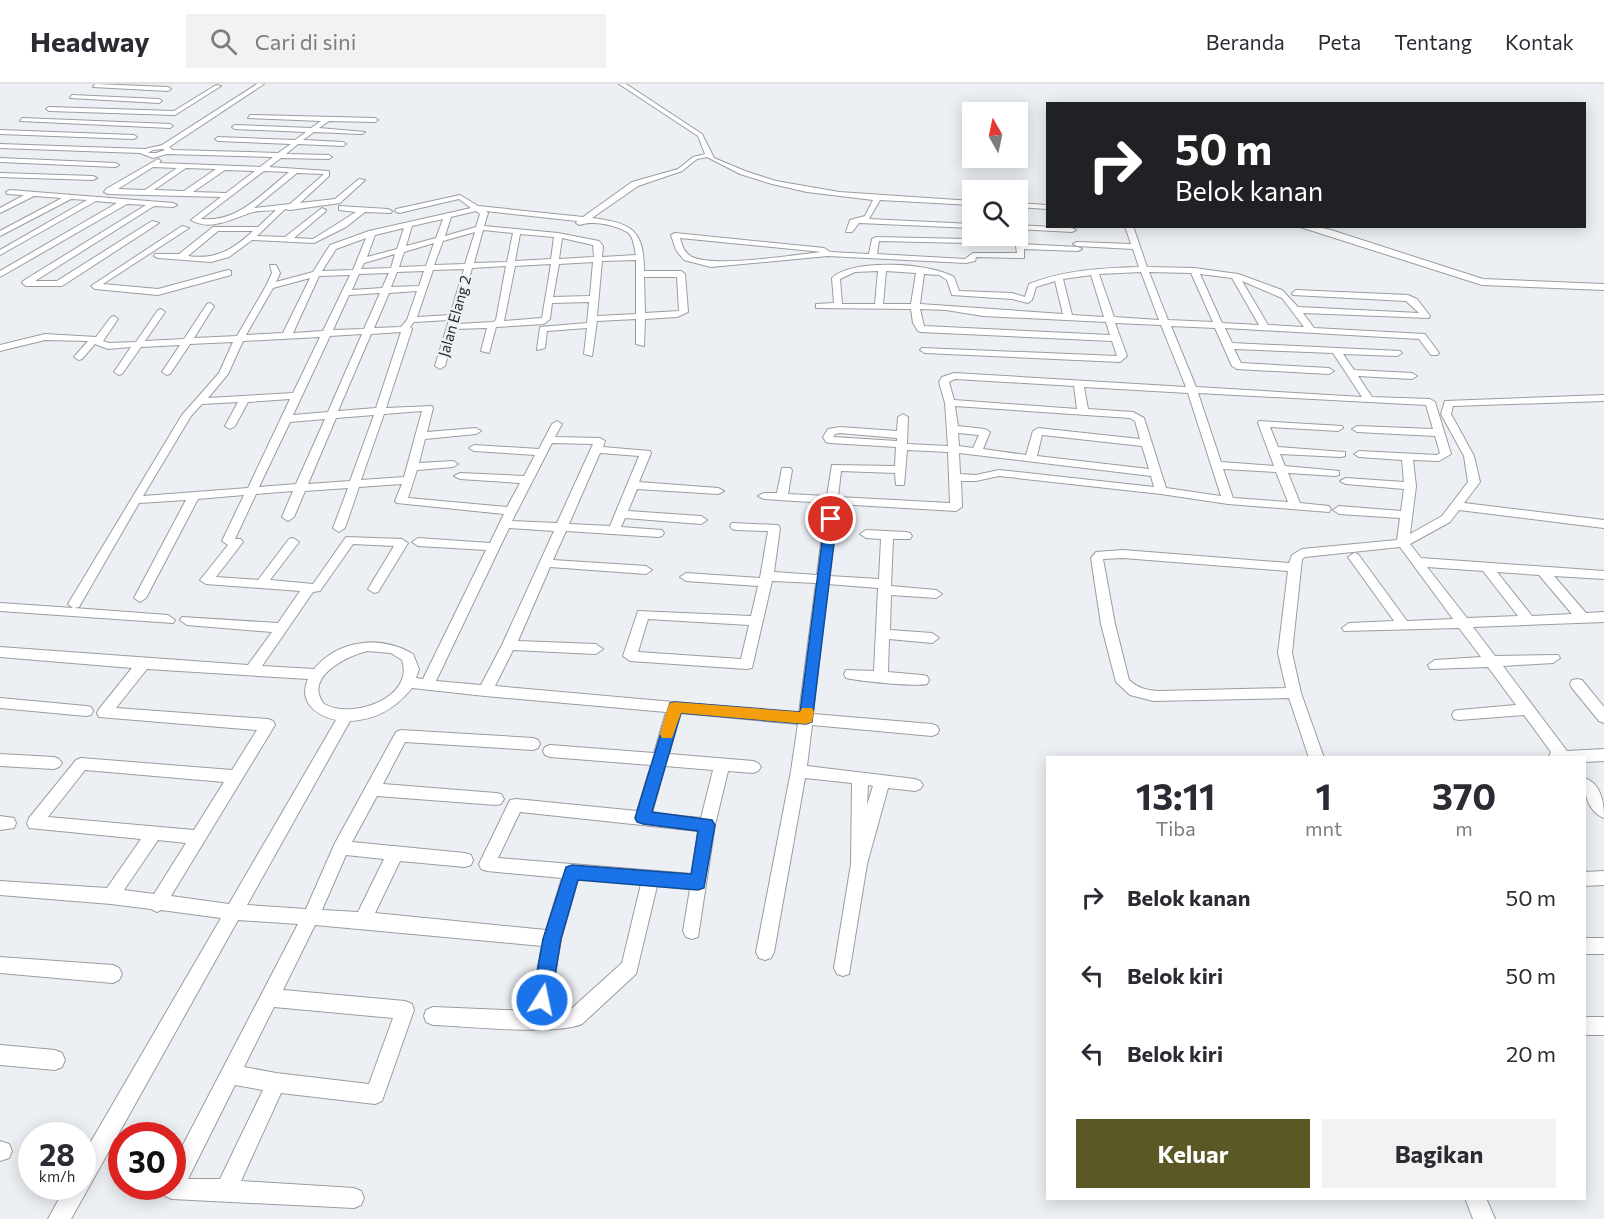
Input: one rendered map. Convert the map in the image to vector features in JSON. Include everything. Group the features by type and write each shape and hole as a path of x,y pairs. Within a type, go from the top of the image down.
{"street":[{"path":"141,112 174,91 154,84"},
{"path":"168,89 97,85 49,109 175,113 218,86 213,84"},
{"path":"166,149 261,84"},
{"path":"622,84 700,135 705,141 708,155 716,161 783,185 827,194 962,201"},
{"path":"72,98 159,100"},
{"path":"198,153 260,109"},
{"path":"250,117 375,120"},
{"path":"295,171 246,211 229,220 218,222 195,220 327,119"},
{"path":"22,120 170,126"},
{"path":"0,160 73,122"},
{"path":"112,150 155,125"},
{"path":"236,127 362,132"},
{"path":"0,132 134,137"},
{"path":"218,139 343,144"},
{"path":"0,146 144,151 166,149 198,153 328,158"},
{"path":"34,161 59,148"},
{"path":"185,194 242,155"},
{"path":"558,235 576,229 583,220 635,184 680,170 695,158 708,155"},
{"path":"0,234 68,196 125,159"},
{"path":"0,160 116,165"},
{"path":"0,253 97,199 159,160"},
{"path":"151,165 327,172 327,175 228,256 217,259 158,256"},
{"path":"147,192 185,166"},
{"path":"0,175 93,178"},
{"path":"246,211 337,201 361,180"},
{"path":"5,190 151,205 173,205"},
{"path":"110,191 226,195"},
{"path":"0,207 31,193"},
{"path":"0,211 31,193"},
{"path":"399,211 460,197 480,208 484,213 481,228"},
{"path":"849,230 853,222 868,217 878,197"},
{"path":"0,274 124,202"},
{"path":"151,205 26,283 59,284 155,223"},
{"path":"1028,206 1046,207"},
{"path":"342,208 388,211"},
{"path":"287,335 316,274 333,247 372,233 480,208 604,222 631,231 637,240 640,257 642,344"},
{"path":"288,239 322,210"},
{"path":"250,238 314,241 343,225 363,210"},
{"path":"339,528 402,349 408,324 448,215"},
{"path":"546,233 546,229 551,224 568,219"},
{"path":"310,221 321,222"},
{"path":"861,221 962,225"},
{"path":"872,256 878,222"},
{"path":"889,239 892,222"},
{"path":"332,224 343,225"},
{"path":"288,518 366,331 386,290 409,224"},
{"path":"181,257 216,229 226,227 260,229"},
{"path":"1028,227 1046,228"},
{"path":"185,228 95,286 158,292 228,273"},
{"path":"361,261 481,228 546,233 598,244 588,354"},
{"name":"Jalan Elang 2","path":"440,366 481,228"},
{"path":"1072,228 1082,261"},
{"path":"1130,228 1192,390 1228,501"},
{"path":"1310,228 1482,282 1604,287"},
{"path":"486,351 494,324 500,321 517,231"},
{"path":"372,233 356,272 251,491 233,542 207,580 316,588 350,540 402,543 374,590"},
{"path":"450,327 543,321 553,280 558,235"},
{"path":"806,253 675,235 680,250 687,258 699,264 711,265 806,253 824,250 828,254 966,261 976,255 1021,256 1020,246 1136,247"},
{"path":"876,239 962,241"},
{"path":"58,241 88,243"},
{"path":"0,243 48,247"},
{"path":"965,246 966,261"},
{"path":"80,249 122,253"},
{"path":"133,253 145,254"},
{"path":"34,255 65,257"},
{"path":"270,285 316,274 640,257"},
{"path":"74,604 187,415 223,374 276,273 273,267"},
{"path":"879,305 882,269"},
{"path":"838,305 836,278 839,275 859,270 882,269 948,276 955,293 951,308"},
{"path":"1038,368 1028,300 1032,286 1058,277 1094,272 1144,270 1194,270 1235,276 1285,296 1311,330"},
{"path":"1194,270 1237,366 1329,371 1317,350"},
{"path":"920,272 916,306 918,326 927,330 1116,338"},
{"path":"764,496 956,507 953,429 950,403 944,382 950,377 1120,359 1122,356 1112,320 1094,272"},
{"path":"540,348 543,329 684,312 681,274 640,274"},
{"path":"1235,276 1265,327"},
{"path":"1058,277 1068,318"},
{"path":"345,293 421,288"},
{"path":"955,293 1012,296 1028,300"},
{"path":"1296,293 1408,298 1414,301 1426,316 1297,310"},
{"path":"548,300 593,299"},
{"path":"167,372 210,306"},
{"path":"819,306 916,306 1032,316 1422,336 1434,353"},
{"path":"119,372 160,312"},
{"path":"1227,346 1397,353 1364,314"},
{"path":"0,348 37,338 96,340 108,346 366,331 453,317"},
{"path":"79,357 114,319"},
{"path":"1342,332 1352,351"},
{"path":"925,350 1038,368 1079,383 1430,402 1446,454 1443,457 1359,454"},
{"path":"1336,350 1369,400"},
{"path":"1350,373 1413,376"},
{"path":"1079,383 1083,412"},
{"path":"201,401 297,396"},
{"path":"1316,756 1294,693 1285,652 1296,558 1302,553 1403,543 1446,519 1474,482 1469,456 1446,414 1449,403 1604,398"},
{"path":"230,426 245,399"},
{"path":"950,403 1134,415 1140,420 1161,491"},
{"path":"285,419 428,408 413,467 401,501 511,511"},
{"path":"1031,458 1047,408"},
{"path":"765,952 799,771 836,467 901,477 903,417"},
{"path":"977,452 990,420"},
{"path":"1295,507 1263,423 1338,428"},
{"path":"427,685 511,511 557,424"},
{"path":"953,429 985,432"},
{"path":"1357,429 1441,433"},
{"path":"901,442 830,440 828,437 832,431 840,430 901,442 1154,473"},
{"path":"421,436 476,431"},
{"path":"1038,431 1147,443"},
{"path":"486,690 509,645 600,441 548,440"},
{"path":"474,448 542,452"},
{"path":"596,450 646,453 614,530"},
{"path":"1274,450 1341,454"},
{"path":"1407,457 1410,486 1403,543 1494,663 1560,756"},
{"path":"413,467 453,464"},
{"path":"1218,465 1335,473"},
{"path":"782,496 786,470"},
{"path":"954,477 976,478 999,473 1228,501 1325,509"},
{"path":"460,476 529,480"},
{"path":"135,500 409,480"},
{"path":"1346,481 1410,486"},
{"path":"632,485 718,491"},
{"path":"140,598 194,495"},
{"path":"1458,506 1604,524"},
{"path":"1339,510 1406,516"},
{"path":"621,514 701,520"},
{"path":"506,524 658,533"},
{"path":"735,526 774,528 766,579 747,664 630,656 644,614 756,621"},
{"path":"866,534 906,536"},
{"path":"881,677 887,535"},
{"path":"261,584 293,542"},
{"path":"418,542 495,547"},
{"path":"1294,693 1158,696 1139,694 1129,689 1123,682 1108,624 1097,558 1100,555 1123,554 1296,568"},
{"path":"1354,557 1404,626"},
{"path":"1419,562 1604,575"},
{"path":"545,563 646,570"},
{"path":"1487,567 1528,620"},
{"path":"1544,572 1583,618"},
{"path":"686,577 824,580 936,594"},
{"path":"252,670 309,588"},
{"path":"3,611 168,620"},
{"path":"1349,628 1604,617"},
{"path":"187,621 281,628"},
{"path":"883,634 932,638"},
{"path":"509,645 596,649"},
{"path":"367,646 384,646 399,650 409,658 413,669 410,682 400,695 384,707 365,714 345,717 320,709 314,702 311,692 317,674 332,660 348,651 367,646"},
{"path":"0,652 317,674"},
{"path":"1435,665 1553,658"},
{"path":"143,663 104,713 268,724 157,904"},
{"path":"851,674 922,680"},
{"path":"410,682 932,730"},
{"path":"1577,684 1604,717"},
{"path":"0,703 86,711"},
{"path":"643,818 675,707"},
{"path":"1459,715 1527,709"},
{"path":"96,1154 345,717"},
{"path":"354,1198 172,1189 310,918 341,848 401,736 533,744"},
{"path":"550,752 753,767"},
{"path":"1582,756 1604,755"},
{"path":"0,760 54,763"},
{"path":"198,837 35,823 81,764 236,777"},
{"path":"692,931 707,825 722,765"},
{"path":"799,771 915,785"},
{"path":"859,864 860,778"},
{"path":"843,968 859,864 882,781"},
{"path":"1586,787 1604,811"},
{"path":"372,789 496,799"},
{"path":"698,882 650,880 487,864 516,805 707,825"},
{"path":"111,896 153,834"},
{"path":"341,848 465,860"},
{"path":"363,920 395,853"},
{"path":"538,1020 552,939 572,872"},
{"path":"1586,879 1604,878"},
{"path":"433,1016 538,1020 575,1018 630,968 650,880"},
{"path":"0,888 111,896 157,904 234,912 363,920 552,939"},
{"path":"1586,946 1604,946"},
{"path":"0,965 113,974"},
{"path":"230,1074 276,1083 375,1094 405,1010 268,998"},
{"path":"1586,1026 1604,1026"},
{"path":"2,1058 55,1060"},
{"path":"226,1190 276,1083"},
{"path":"59,1219 70,1200"},
{"path":"1476,1200 1484,1219"}],"slow traffic":[{"path":"667,734 675,707 806,718 807,712"}],"route":[{"path":"542,1000 552,939 572,872 650,880 698,882 707,825 643,818 675,707 806,718 831,519"}]}
